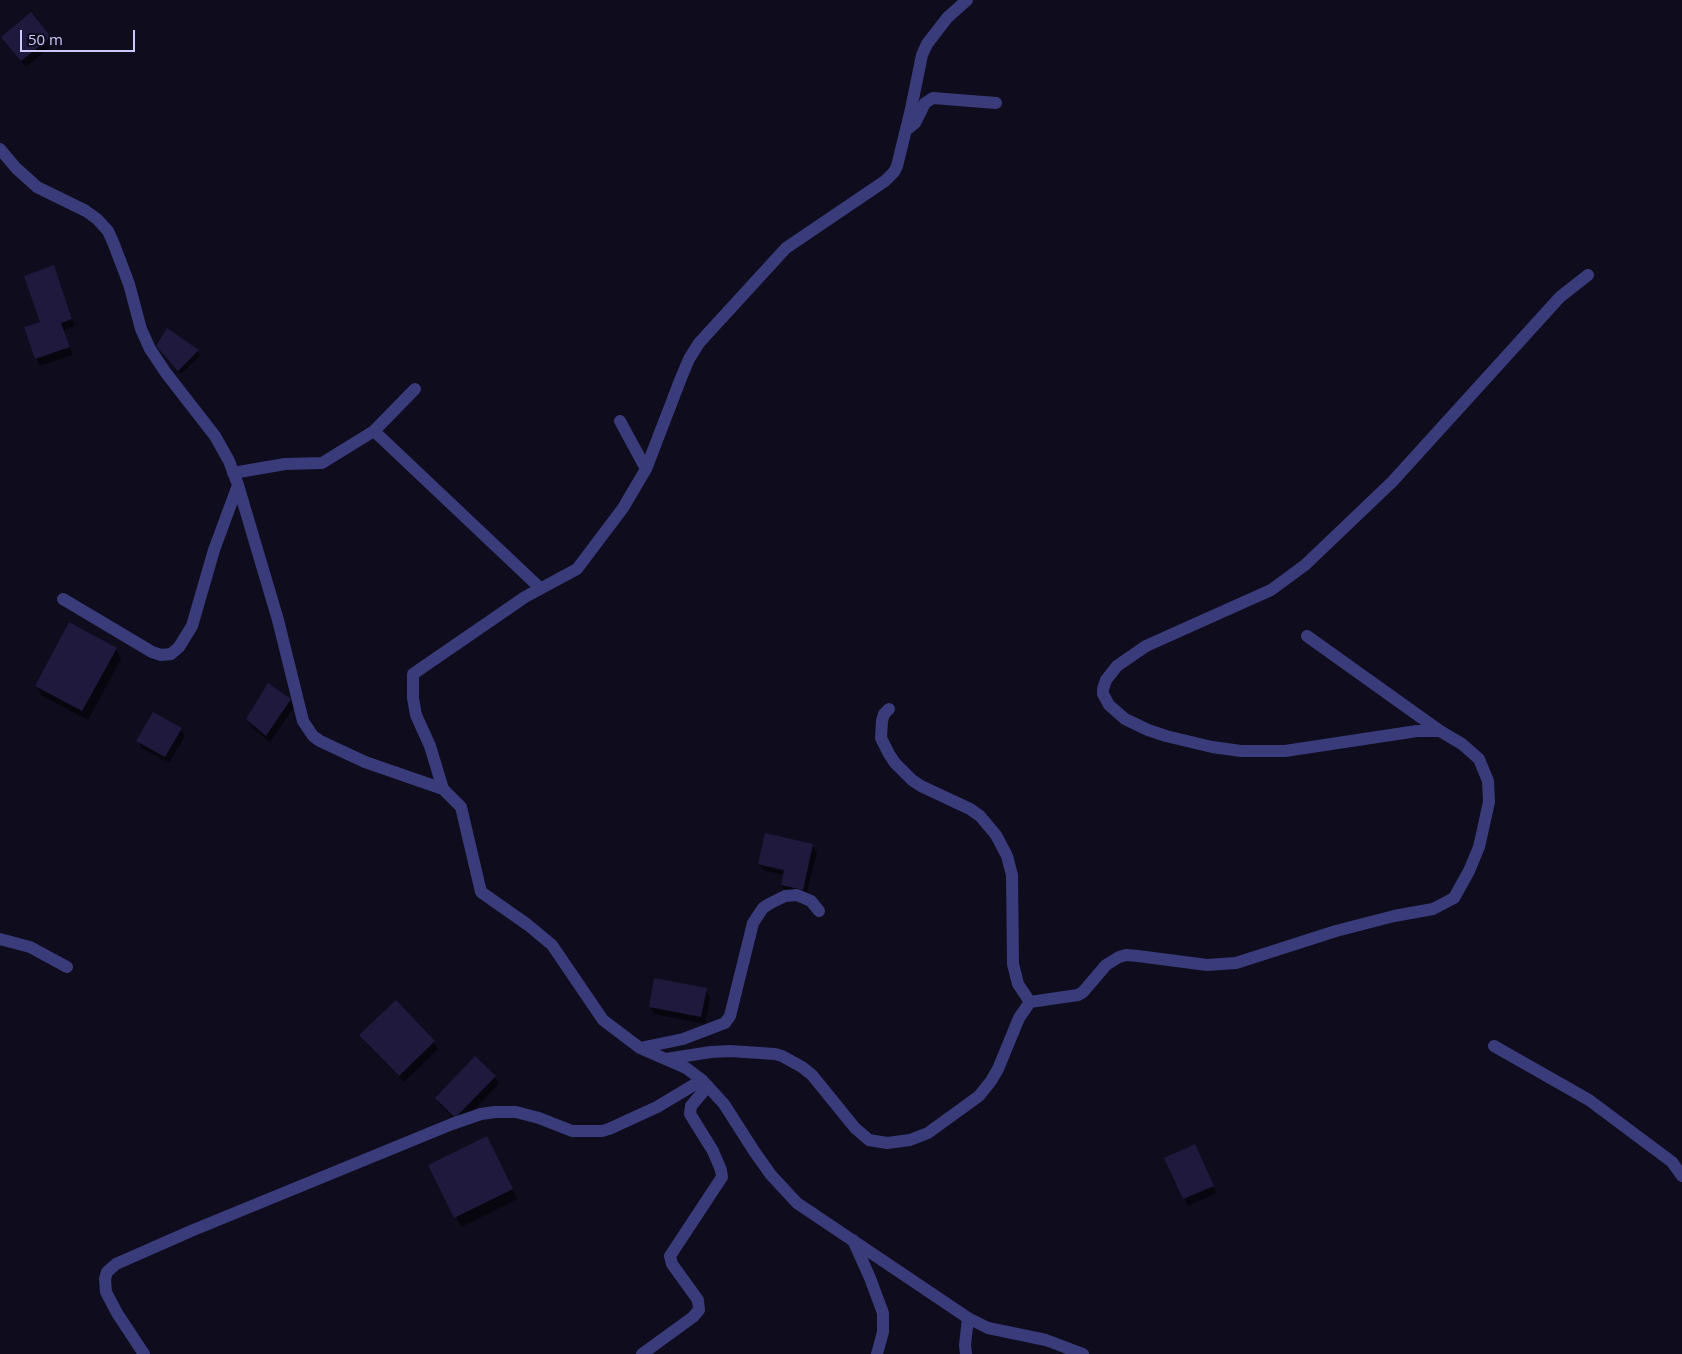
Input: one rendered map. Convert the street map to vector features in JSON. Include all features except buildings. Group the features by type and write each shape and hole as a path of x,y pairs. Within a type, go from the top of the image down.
{"street":[{"path":"443,789 430,746 416,715 413,698 413,674 525,596 576,569 623,508 646,469 681,378 689,359 699,343 786,248 885,181 894,172 924,49 947,18 967,0"},
{"path":"905,132 914,123 925,103 933,98 996,103"},
{"path":"0,149 16,168 37,187 91,214 108,231 117,250 141,329 150,349 215,436 238,485 278,620 306,727 320,741 365,762 443,789 461,807 481,892 528,925 552,945 600,1016 640,1048 686,1068 705,1083 724,1104 754,1151 785,1191 797,1203 968,1318 988,1328 1046,1340 1083,1354"},
{"path":"1440,731 1417,731 1284,751 1241,751 1187,742 1148,730 1115,711 1106,700 1103,689 1106,680 1117,666 1146,646 1271,590 1305,565 1392,482 1560,297 1588,275"},
{"path":"233,473 285,464 322,463 374,431 416,389"},
{"path":"620,421 646,469"},
{"path":"374,431 540,588"},
{"path":"63,599 152,652 166,655 175,651 192,626 214,550 238,485"},
{"path":"666,1059 730,1051 782,1056 812,1075 862,1134 874,1142 892,1143 910,1140 928,1133 979,1096 998,1069 1022,1012 1030,1002 1078,995 1083,992 1106,964 1126,955 1207,964 1236,963 1336,931 1394,916 1433,909 1454,898 1469,871 1479,847 1489,802 1488,780 1479,759 1462,744 1440,731 1307,636"},
{"path":"888,709 882,721 881,738 888,754 895,763 921,786 970,809 980,816 996,835 1007,856 1012,876 1013,964 1018,984 1030,1002"},
{"path":"640,1048 683,1039 717,1027 727,1021 730,1016 753,923 760,912 769,904 785,896 797,895 811,901 819,911"},
{"path":"0,939 30,947 67,967"},
{"path":"1494,1046 1589,1100 1672,1162 1682,1176"},
{"path":"144,1354 106,1292 105,1279 107,1272 116,1264 191,1231 472,1116 495,1112 516,1112 539,1118 572,1131 602,1131 609,1130 705,1083"},
{"path":"642,1354 699,1310 698,1300 672,1264 670,1256 722,1177 713,1151 690,1114 691,1106 705,1083"},
{"path":"853,1240 883,1313 883,1332 878,1354"},
{"path":"966,1354 965,1344 968,1318"}]}
